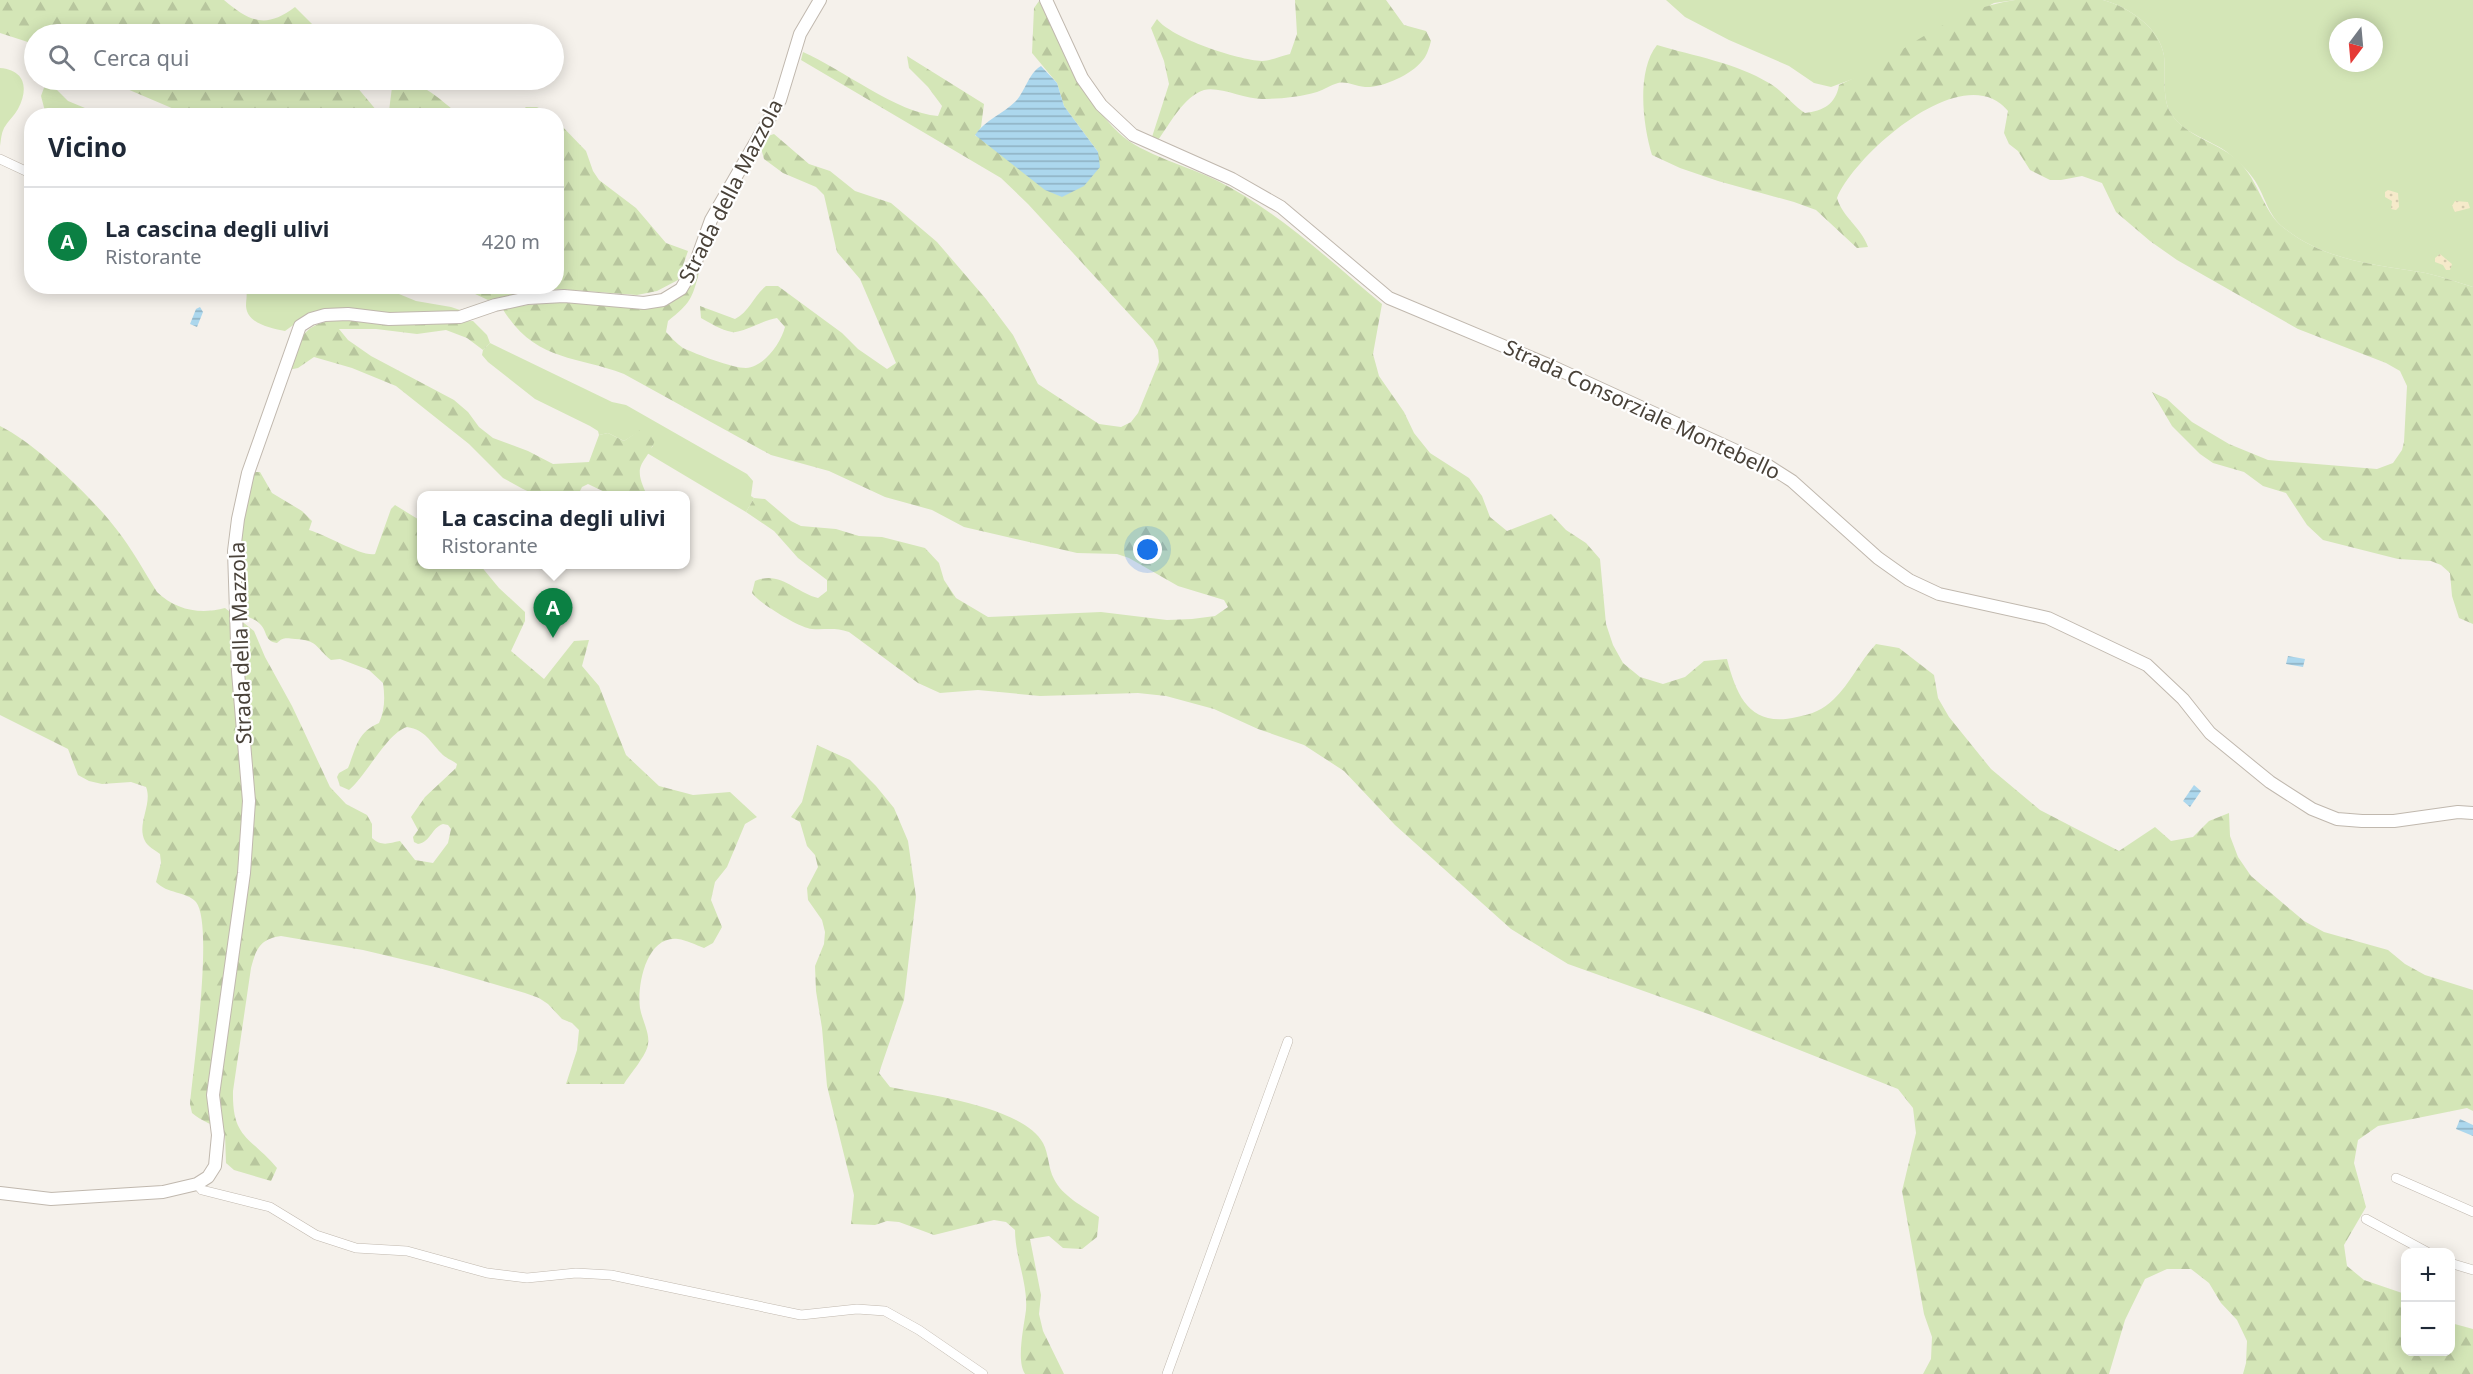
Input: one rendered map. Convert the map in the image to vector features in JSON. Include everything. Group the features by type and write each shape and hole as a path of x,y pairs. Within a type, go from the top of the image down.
{"street":[{"name":"Strada della Mazzola","path":"196,1184 208,1178 217,1157 218,1135 213,1095 244,873 249,801 238,672 234,551 248,473 300,326 311,319 325,315 348,314 389,319 460,317 495,305 528,298 564,296 644,303 663,300 681,289 694,267 711,220 780,100 800,34 820,0"},
{"name":"Strada Consorziale Montebello","path":"1046,0 1082,78 1101,105 1133,135 1232,179 1281,207 1389,298 1551,366 1767,465 1792,481 1878,558 1909,580 1939,594 2048,618 2147,665 2183,699 2210,733 2270,782 2313,809 2337,819 2362,821 2394,821 2458,812 2473,813"},
{"path":"0,159 24,170"},
{"path":"1167,1374 1288,1041"},
{"path":"2396,1178 2473,1212"},
{"path":"0,1193 51,1199 163,1192 196,1184 202,1190 270,1207 316,1235 356,1248 407,1251 487,1272 527,1278 576,1273 611,1275 801,1315 857,1309 885,1311 919,1330 983,1374"},
{"path":"2366,1219 2420,1248"},
{"path":"2455,1264 2473,1270"}],"green space":[{"path":"0,0 224,0 250,18 258,20 275,18 295,7 312,24 24,24 24,41 0,33"},
{"path":"1295,0 1386,0 1404,25 1426,31 1431,41 1428,52 1417,66 1404,76 1372,87 1341,83 1310,94 1269,99 1210,89 1204,90 1183,105 1158,140 1152,137 1169,84 1164,61 1151,28 1157,19 1176,33 1206,47 1237,57 1265,61 1290,54 1297,34"},
{"path":"1666,0 2015,0 1994,3 1861,76 1831,87 1814,83 1789,66 1729,40 1685,17"},
{"path":"2015,0 2103,0 2133,13 2142,20 2156,36 2164,56 2169,110 2189,131 2231,155 2240,163 2248,172 2276,221 2299,239 2349,259 2427,273 2473,287 2473,624 2459,618 2452,596 2450,573 2441,565 2431,561 2398,559 2323,540 2307,525 2286,493 2263,486 2244,472 2213,463 2200,454 2172,426 2152,392 2167,399 2192,422 2229,444 2268,460 2377,469 2393,463 2402,450 2404,442 2407,386 2400,371 2386,363 2298,329 2177,260 2116,212 2102,183 2082,176 2050,180 2030,170 2018,151 2009,144 2004,133 2008,111 1989,97 1965,96 1939,103 1913,118 1887,137 1865,158 1848,179 1837,198 1843,211 1868,247 1857,248 1816,210 1718,181 1680,168 1652,155 1643,99 1646,69 1657,45 1743,70 1774,86 1805,113 1823,108 1832,102 1839,85 1883,62 1946,24 1990,5"},
{"path":"2103,0 2473,0 2473,287 2427,273 2366,263 2332,254 2299,239 2284,228 2270,211 2257,184 2242,165 2218,146 2191,132 2175,119 2167,104 2164,56 2161,46 2156,36 2142,20 2123,8"},
{"path":"1039,1 1083,87 1106,119 1128,141 1152,154 1218,181 1262,207 1382,304 1373,354 1379,376 1404,412 1414,433 1430,453 1469,478 1482,496 1490,517 1507,531 1551,514 1566,530 1586,543 1600,559 1606,624 1613,645 1623,663 1640,677 1663,684 1685,677 1704,661 1727,659 1736,686 1748,707 1768,718 1781,719 1812,713 1830,703 1845,687 1876,644 1899,648 1934,675 1938,698 1949,717 1991,769 2040,810 2119,851 2155,827 2171,841 2193,837 2209,821 2229,813 2230,836 2238,857 2251,876 2304,921 2324,932 2388,950 2405,964 2425,975 2473,990 2473,1111 2467,1108 2378,1126 2358,1140 2354,1163 2366,1207 2344,1245 2347,1266 2364,1280 2401,1293 2401,1356 2455,1356 2455,1324 2473,1329 2473,1374 2243,1374 2247,1341 2237,1320 2221,1303 2209,1283 2191,1269 2167,1269 2145,1279 2125,1320 2109,1374 1923,1374 1931,1359 1932,1337 1924,1314 1902,1191 1916,1133 1913,1108 1898,1089 1711,1015 1568,964 1511,929 1395,825 1344,771 1304,745 1258,729 1214,709 1166,696 1138,693 1040,696 978,690 940,693 918,683 849,632 806,628 762,603 752,593 755,581 764,578 780,580 818,598 827,591 827,580 798,558 774,531 746,512 754,498 765,499 791,521 801,526 836,529 859,536 882,537 925,548 939,563 944,580 956,598 988,617 1101,612 1167,620 1192,619 1215,616 1228,607 1224,600 1178,586 1129,558 1117,554 1077,553 964,527 932,510 885,497 829,471 771,455 624,374 542,348 515,326 502,308 564,301 645,308 681,293 699,272 689,300 668,321 666,332 683,348 732,366 753,367 765,359 776,347 785,327 777,318 732,332 701,318 700,306 735,319 766,286 778,286 887,369 896,363 860,279 837,252 824,195 816,187 783,173 764,159 761,148 768,136 774,134 809,164 830,171 855,191 891,203 937,242 986,299 1013,335 1038,384 1099,424 1121,427 1131,422 1138,413 1159,362 1158,350 1153,340 1028,204 1001,178 801,60 803,52 888,99 922,113 938,116 942,106 928,87 909,68 907,56 984,104 981,127 975,136 1098,152 1064,106 1057,83 1032,53 1034,8"},
{"path":"0,68 15,72 20,76 24,87 18,109 3,130 0,146"},
{"path":"43,90 57,90 68,101 85,108 44,108 41,96"},
{"path":"129,90 359,90 374,108 172,108"},
{"path":"392,90 428,90 451,108 389,108"},
{"path":"564,128 586,151 599,180 636,208 666,243 688,251 678,280 657,291 637,295 564,289"},
{"path":"247,294 399,294 416,301 463,311 386,313 336,308 303,318 285,331 255,321 247,312"},
{"path":"475,294 516,294 488,300"},
{"path":"334,320 426,323 473,321 487,335 490,343 483,350 467,338 446,330 417,334 376,329 339,329 348,340 371,356 454,400 468,412 479,427 493,438 528,451 553,464 589,462 599,435 608,433 624,441 640,430 649,432 656,438 641,465 640,476 645,491 603,491 588,484 580,491 527,491 503,478 469,444 396,386 352,368 314,357 298,368 288,370 302,337 314,326"},
{"path":"490,343 612,402 626,405 747,474 753,481 751,496 754,498 746,512 647,453 653,446 640,431 624,441 608,433 599,435 598,431 590,426 535,399 482,355 483,350"},
{"path":"0,426 46,458 94,503 122,537 157,592 164,598 180,607 198,611 225,608 254,631 330,787 346,804 367,815 372,824 372,838 379,843 400,841 415,860 433,863 448,843 451,829 448,825 443,824 426,841 418,844 414,842 413,837 418,830 411,817 425,797 456,768 457,764 443,755 419,731 407,727 392,737 356,784 349,790 340,786 337,777 339,773 348,768 366,731 379,723 384,703 383,683 369,670 340,659 331,660 316,645 308,641 287,638 277,643 273,642 259,623 246,616 241,562 245,507 252,472 260,472 272,493 302,511 312,521 309,530 369,554 375,554 391,509 395,505 417,519 417,569 483,569 499,588 525,612 525,621 511,651 544,679 574,641 589,640 582,666 599,686 626,755 659,786 693,795 730,792 757,817 745,824 727,867 715,882 711,900 722,927 713,943 704,948 678,939 667,940 651,953 642,975 639,999 648,1044 642,1059 624,1084 566,1084 577,1050 579,1030 572,1023 562,1019 539,998 439,968 363,950 281,936 264,942 257,950 251,968 233,1091 233,1107 239,1128 277,1168 271,1181 234,1170 226,1163 225,1134 192,1113 190,1104 203,967 201,916 192,898 165,889 156,882 161,863 160,854 147,845 142,828 148,800 146,787 131,782 102,784 89,781 78,775 68,749 0,715"},
{"path":"817,745 850,760 876,786 894,808 908,841 916,897 904,1000 879,1073 890,1087 974,1104 1017,1120 1033,1131 1043,1143 1052,1175 1062,1191 1099,1217 1097,1237 1082,1249 1063,1248 1049,1236 1030,1239 1041,1295 1039,1314 1043,1331 1064,1374 1025,1374 1022,1368 1025,1290 1015,1230 1006,1222 994,1220 934,1235 899,1222 887,1221 875,1225 851,1224 854,1195 827,1086 816,991 815,966 824,944 825,932 822,920 808,900 807,888 818,867 815,855 807,846 800,822 791,817 802,802"}],"sand":[{"path":"2388,190 2398,193 2399,207 2396,210 2391,209 2392,201 2385,197 2385,192"},
{"path":"2455,201 2468,202 2470,208 2455,212 2452,206"},
{"path":"2440,254 2452,264 2450,270 2446,270 2443,265 2435,262 2435,258"}],"water":[{"path":"1041,66 1057,83 1064,106 1098,152 1100,167 1084,186 1062,197 1045,190 975,135 984,125 1016,101 1033,73"},
{"path":"200,307 203,312 197,327 190,324 196,309"},
{"path":"2288,656 2305,659 2303,667 2286,664"},
{"path":"2194,785 2201,791 2190,807 2183,801"},
{"path":"2460,1119 2473,1125 2473,1136 2456,1129"}],"place":[{"name":"La cascina degli ulivi","path":"553,638"}]}
